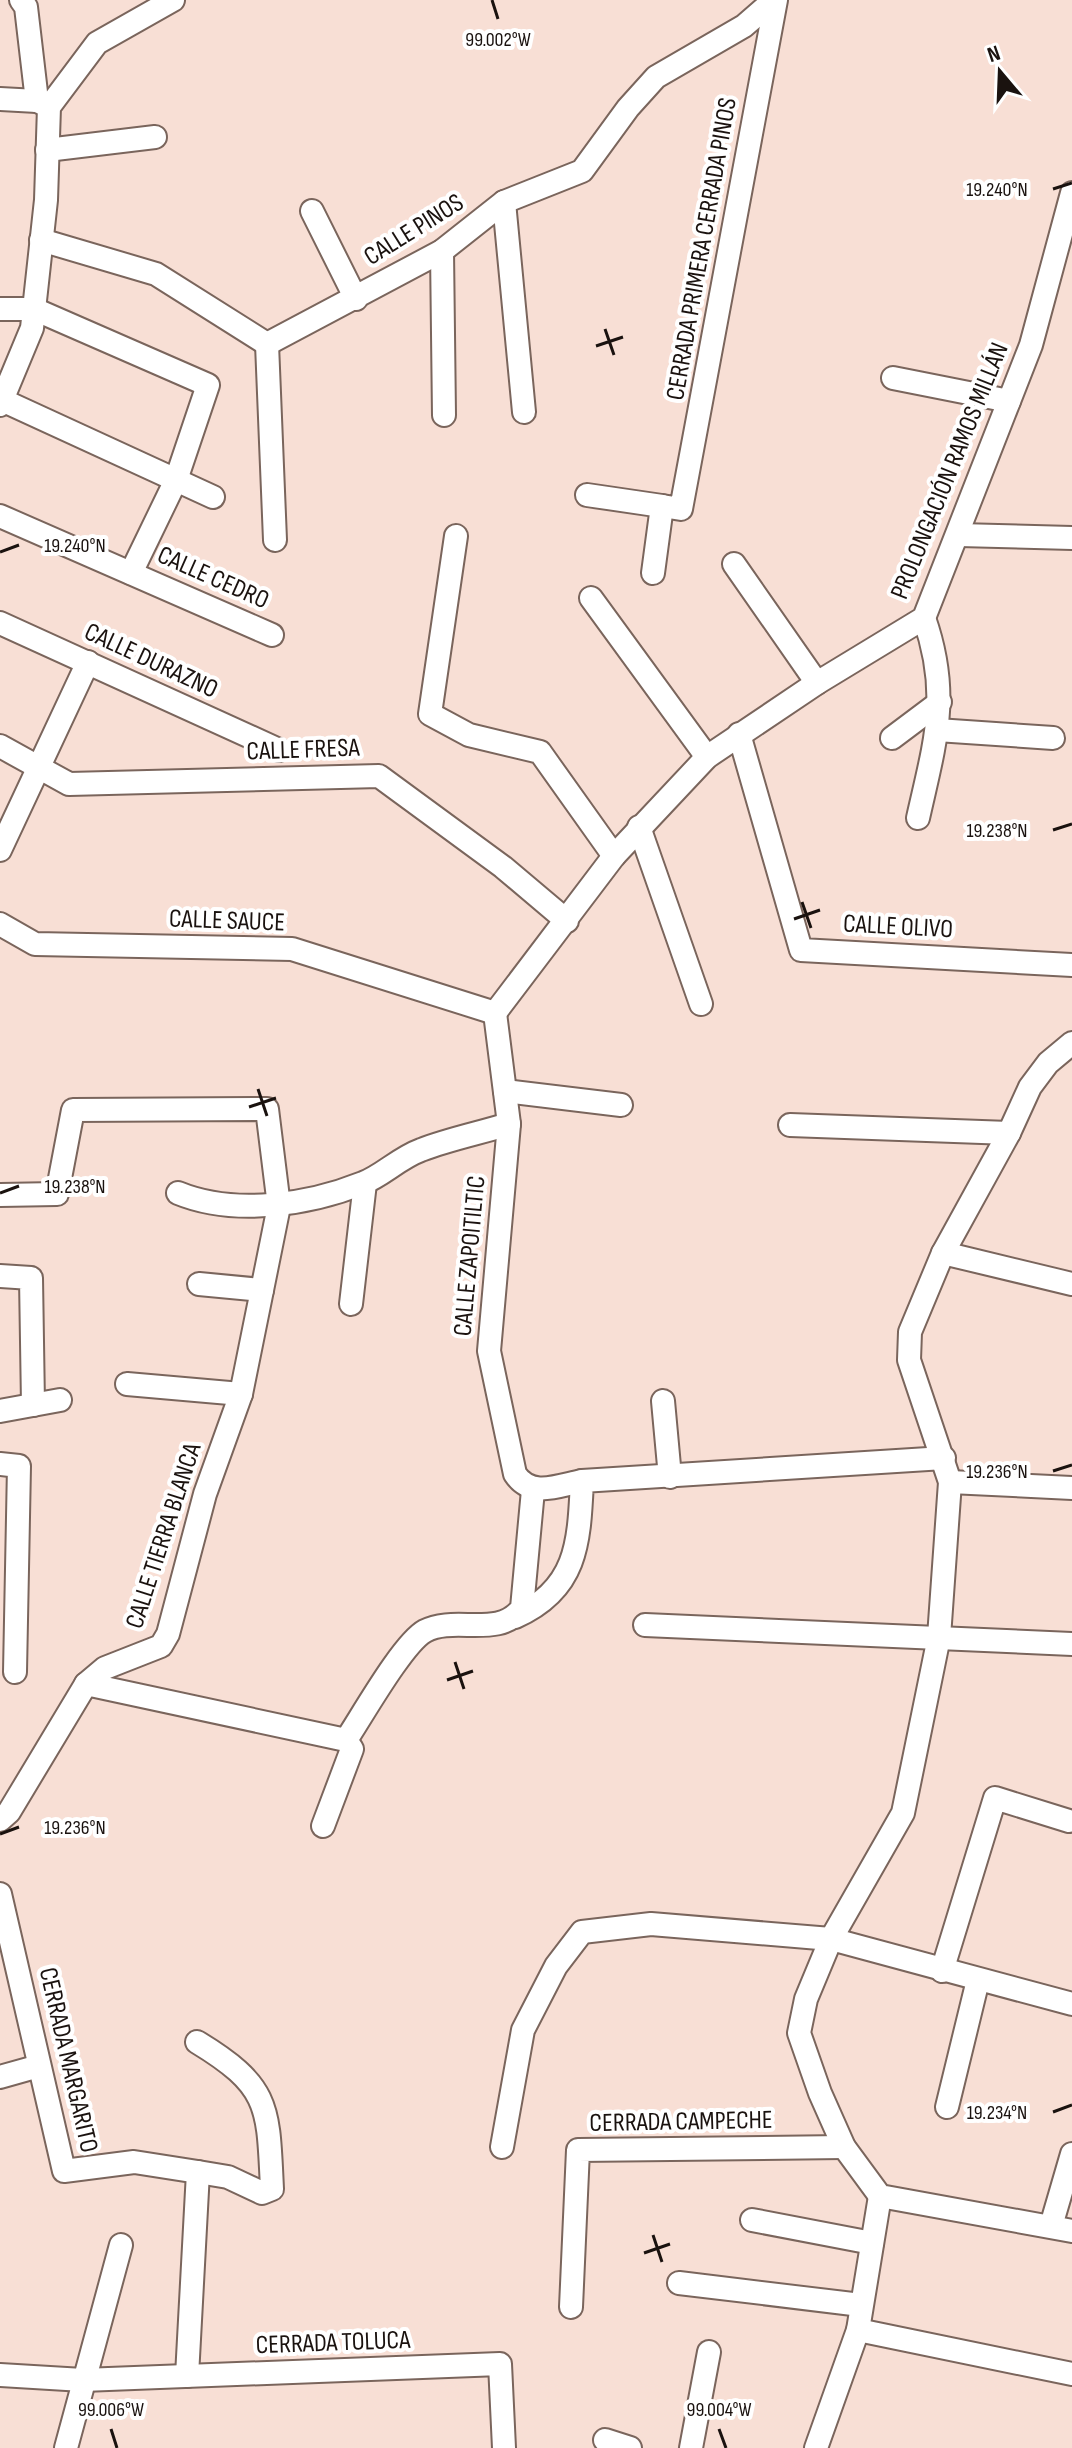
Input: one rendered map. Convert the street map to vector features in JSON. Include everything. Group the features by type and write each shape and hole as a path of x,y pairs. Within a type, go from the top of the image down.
{"street":[{"path":"21,0 26,7 43,104 47,150 32,328 1,403 213,497"},
{"path":"43,104 97,43 173,0"},
{"name":"CALLE PINOS","path":"267,344 442,251 504,202 582,171 628,108 656,77 744,26 775,0"},
{"name":"CERRADA PRIMERA CERRADA PINOS","path":"653,573 672,508 775,0"},
{"path":"0,99 43,104"},
{"path":"47,150 155,137"},
{"name":"PROLONGACIÓN RAMOS MILLÁN","path":"495,1013 614,856 707,757 817,683 924,618 1031,345 1072,193"},
{"path":"504,202 524,412"},
{"path":"312,211 356,299"},
{"path":"41,240 156,274 267,344 275,540"},
{"path":"442,251 444,415"},
{"path":"0,309 34,309 208,385 176,480 131,573"},
{"path":"893,378 1009,401"},
{"path":"587,495 672,508"},
{"name":"CALLE CEDRO","path":"0,516 272,635"},
{"path":"959,535 1072,538"},
{"path":"456,536 430,714 469,735 540,752 614,856"},
{"path":"734,564 817,683"},
{"path":"591,598 707,757"},
{"path":"918,818 940,702 936,650 924,618"},
{"name":"CALLE DURAZNO","path":"0,623 279,750"},
{"path":"0,850 88,662"},
{"path":"892,738 940,702"},
{"path":"937,730 1053,738"},
{"name":"CALLE OLIVO","path":"739,734 801,950 1072,965"},
{"name":"CALLE FRESA","path":"0,746 69,784 379,776 503,867 567,921"},
{"path":"639,827 701,1004"},
{"name":"CALLE SAUCE","path":"0,924 35,944 292,949 495,1013"},
{"name":"CALLE ZAPOITILTIC","path":"495,1013 509,1124 489,1351 515,1474 522,1486 533,1490"},
{"path":"1072,1043 1048,1063 1030,1087 1009,1133 943,1253 910,1332 909,1360 950,1482 939,1637 903,1813 831,1939 806,1999 799,2033 820,2093 844,2147 880,2196 1062,2228 1072,2154"},
{"path":"505,1091 621,1105"},
{"name":"CALLE TIERRA BLANCA","path":"0,1195 57,1194 73,1110 267,1109 279,1206 241,1394 205,1494 168,1634 161,1646 105,1668 86,1684 17,1800 0,1820"},
{"path":"178,1193 204,1202 279,1206 365,1183 391,1163 422,1150 509,1124"},
{"path":"790,1125 1009,1133"},
{"path":"351,1304 365,1183"},
{"path":"943,1253 1072,1284"},
{"path":"0,1276 31,1278 33,1405"},
{"path":"199,1284 262,1290"},
{"path":"127,1384 241,1394"},
{"path":"0,1411 60,1400"},
{"path":"663,1401 670,1477"},
{"path":"515,1617 522,1608 533,1490 582,1481 944,1458"},
{"path":"0,1464 19,1466 15,1672"},
{"path":"346,1740 414,1638 442,1625 502,1624 541,1606 555,1590 579,1544 582,1481"},
{"path":"950,1482 1072,1488"},
{"path":"645,1625 1072,1644"},
{"path":"86,1684 346,1740 352,1749 323,1826"},
{"path":"942,1971 995,1798 1069,1821"},
{"name":"CERRADA MARGARITO","path":"0,1894 64,2171 134,2162 198,2172"},
{"path":"502,2147 523,2030 556,1966 582,1932 651,1924 831,1939 1072,2004"},
{"path":"947,2107 978,1980"},
{"path":"187,2376 198,2172 228,2177 262,2193 272,2189 267,2114 244,2073 197,2042"},
{"path":"0,2077 39,2066"},
{"name":"CERRADA CAMPECHE","path":"571,2307 578,2150 844,2147"},
{"path":"816,2448 858,2330 880,2196"},
{"path":"752,2220 872,2243"},
{"path":"66,2448 121,2245"},
{"path":"679,2283 861,2305"},
{"path":"858,2330 1072,2374"},
{"path":"691,2448 709,2352"},
{"name":"CERRADA TOLUCA","path":"0,2375 83,2380 500,2364 504,2448"}]}
